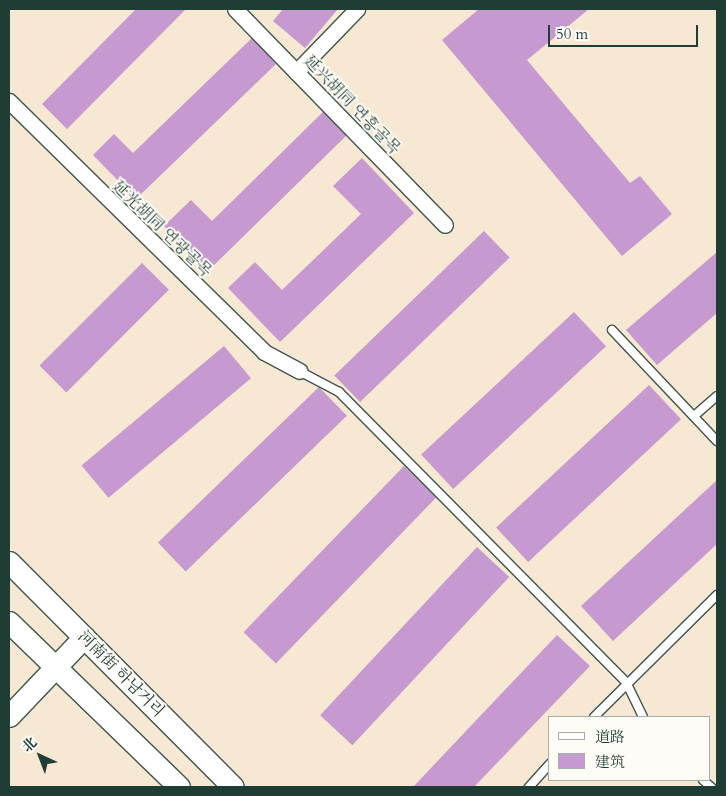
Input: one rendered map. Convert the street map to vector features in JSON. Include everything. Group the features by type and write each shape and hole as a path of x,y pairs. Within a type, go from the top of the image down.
{"main road":[{"name":"河南街 하남거리","path":"9,562 233,787"},
{"path":"9,622 179,787"},
{"path":"9,716 84,638"}],"street":[{"name":"延兴胡同 연흥골목","path":"235,9 445,225"},
{"path":"296,72 357,9"},
{"name":"延光胡同 연광골목","path":"9,101 264,352 299,371"}],"lane":[{"path":"612,330 717,441"},
{"path":"299,371 339,392 626,682 643,716"},
{"path":"694,416 717,396"},
{"path":"595,716 626,682 717,595"},
{"path":"529,787 548,766"}],"building":[{"path":"136,9 186,9 67,129 42,104"},
{"path":"283,9 338,9 305,48 273,21"},
{"path":"479,9 589,9 527,60 630,183 640,176 672,214 622,256 442,40"},
{"path":"252,38 276,64 136,199 93,155 114,134 133,153"},
{"path":"324,111 347,135 208,271 164,226 191,200 212,221"},
{"path":"362,158 414,213 280,342 228,288 255,262 282,290 361,214 333,186"},
{"path":"484,231 510,258 360,402 334,375"},
{"path":"717,252 717,313 657,365 626,330"},
{"path":"142,263 169,290 66,392 39,366"},
{"path":"574,312 606,346 453,489 421,455"},
{"path":"224,346 251,378 109,498 82,466"},
{"path":"649,385 681,419 528,562 496,528"},
{"path":"319,387 347,416 186,571 158,543"},
{"path":"404,466 436,497 276,663 244,632"},
{"path":"717,480 717,544 613,641 581,606"},
{"path":"477,547 509,577 352,745 320,715"},
{"path":"557,635 590,666 474,787 413,787"}]}
